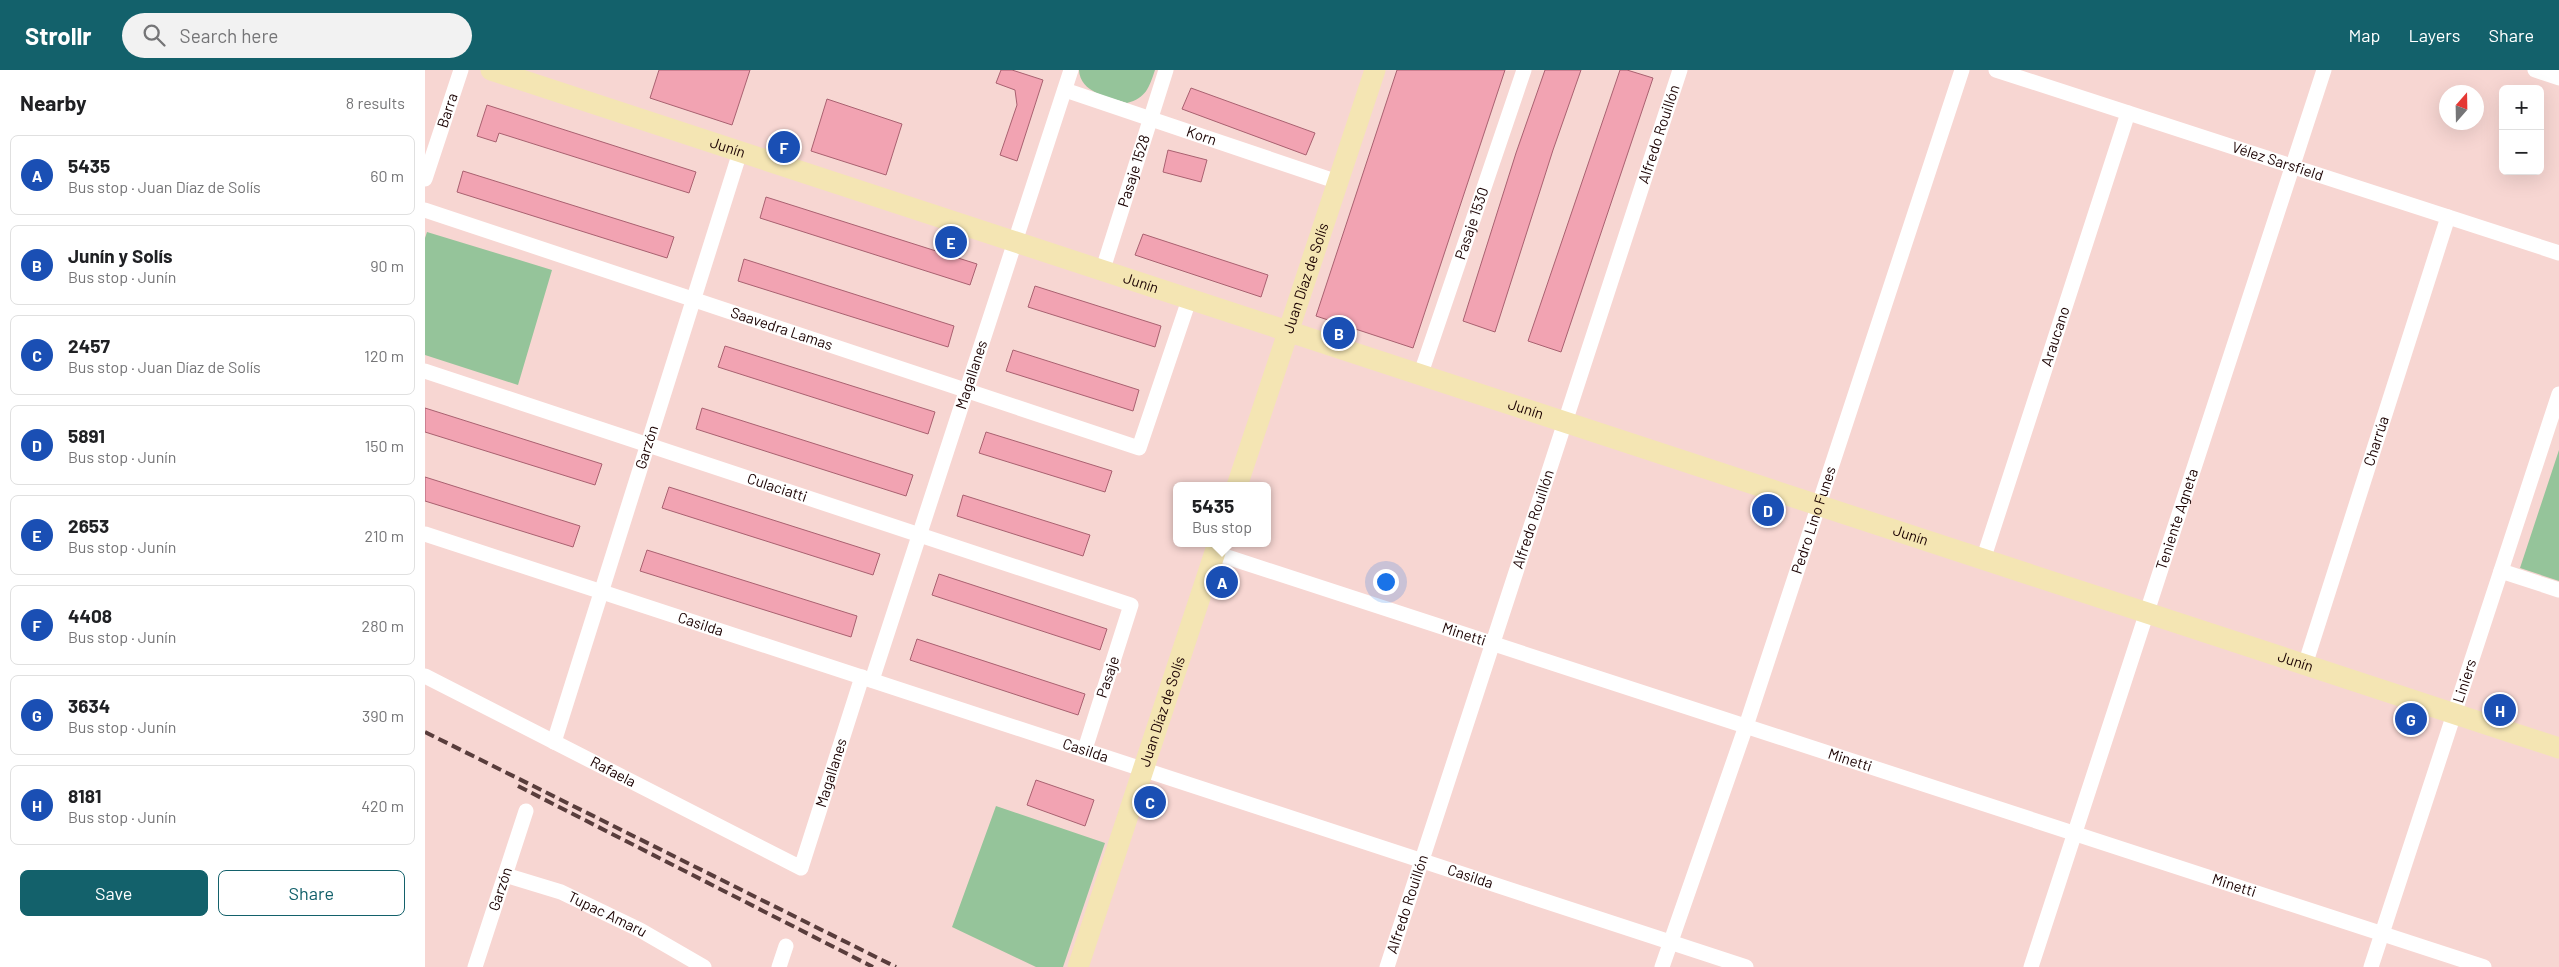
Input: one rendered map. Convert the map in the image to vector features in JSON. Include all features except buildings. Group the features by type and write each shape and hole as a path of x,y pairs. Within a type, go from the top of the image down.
{"main road":[{"name":"Junín","path":"491,70 1288,333 2559,748"},
{"name":"Juan Díaz de Solís","path":"1238,482 1375,70"},
{"name":"Juan Díaz de Solís","path":"1078,967 1217,548"}],"street":[{"name":"Barra","path":"425,179 461,70"},
{"name":"Magallanes","path":"801,868 919,535 1071,70"},
{"name":"Pasaje 1528","path":"1103,272 1166,70"},
{"name":"Pasaje 1530","path":"1420,376 1524,70"},
{"name":"Alfredo Rouillón","path":"1387,967 1680,70"},
{"name":"Pedro Lino Funes","path":"1662,967 1746,726 1962,70"},
{"name":"Vélez Sarsfield","path":"1996,70 2559,253"},
{"name":"Teniente Agneta","path":"2031,967 2324,70"},
{"path":"2535,70 2559,78"},
{"name":"Korn","path":"1065,90 1337,182"},
{"name":"Araucano","path":"1983,560 2128,113"},
{"name":"Garzón","path":"553,742 740,152"},
{"name":"Saavedra Lamas","path":"425,210 1139,448 1189,300"},
{"name":"Charrúa","path":"2305,665 2447,217"},
{"name":"Culaciatti","path":"425,371 1131,605"},
{"name":"Liniers","path":"2371,967 2559,394"},
{"name":"Casilda","path":"425,534 1144,768 1746,967"},
{"name":"Minetti","path":"1217,548 1493,644 2484,967"},
{"path":"2501,571 2559,590"},
{"name":"Pasaje","path":"1085,749 1131,605"},
{"name":"Rafaela","path":"425,676 801,868"},
{"name":"Garzón","path":"475,967 526,811"},
{"name":"Tupac Amaru","path":"505,875 561,892 640,930 704,967"},
{"path":"779,967 785,946"}],"green space":[{"path":"1079,70 1155,70 1151,82 1143,95 1127,103 1104,96 1090,89 1084,84"},
{"path":"427,232 552,270 518,385 425,355 425,238"},
{"path":"2559,450 2559,581 2520,568"},
{"path":"996,806 1105,843 1063,967 1036,967 952,927"}],"railway":[{"path":"425,732 896,967"},
{"path":"518,786 873,967"}],"place":[{"name":"4408","path":"784,147"},
{"name":"2653","path":"951,242"},
{"name":"Junín y Solís","path":"1339,333"},
{"name":"5891","path":"1768,510"},
{"name":"5435","path":"1222,582"},
{"name":"8181","path":"2500,710"},
{"name":"3634","path":"2411,719"},
{"name":"2457","path":"1150,802"}]}
